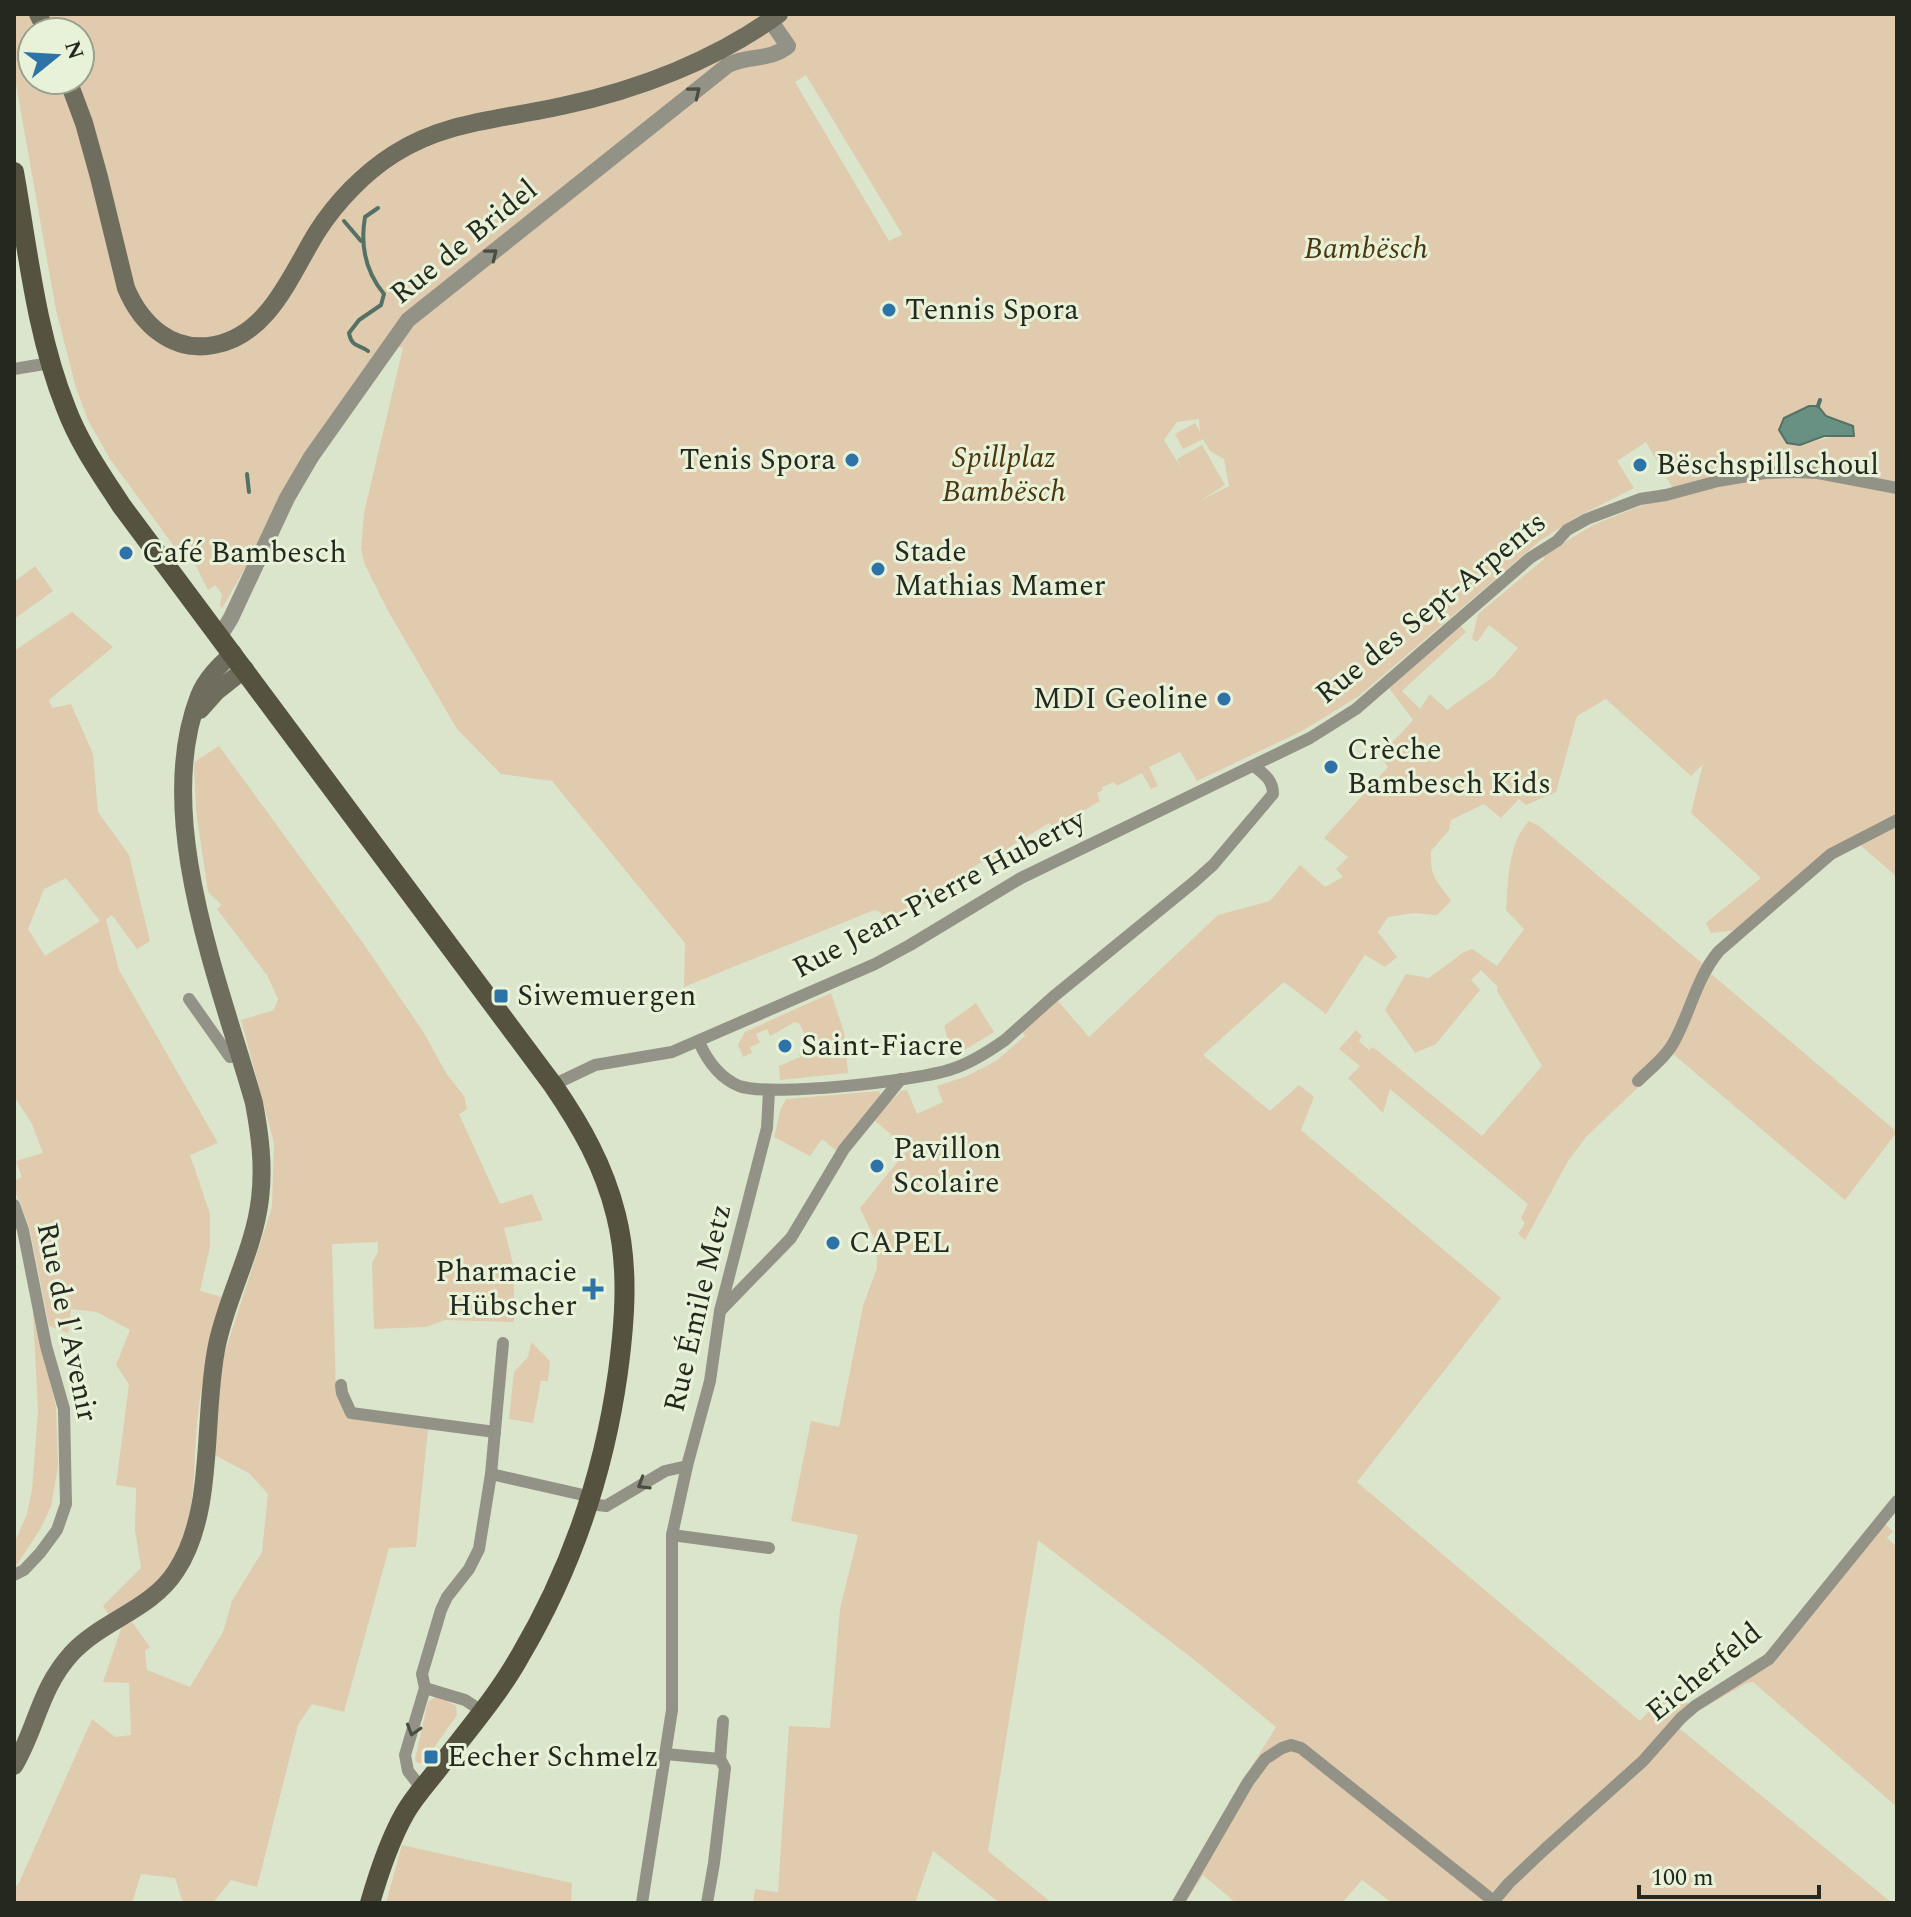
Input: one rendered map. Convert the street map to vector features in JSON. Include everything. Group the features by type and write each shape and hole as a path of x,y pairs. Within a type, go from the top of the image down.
{"main road":[{"path":"74,96 134,308 148,326 170,340 192,346 215,345 239,337 258,324 292,277 319,230 360,181 393,155 427,136 467,123 560,107 637,84 729,47 775,17"},
{"path":"15,185 50,363 66,409 97,468 121,505 553,1085 587,1137 605,1178 617,1217 625,1274 624,1332 613,1410 591,1500 548,1606 521,1656 406,1812 393,1838 370,1903"},
{"path":"14,1766 50,1683 70,1655 93,1633 128,1614 163,1588 176,1572 195,1533 200,1514 209,1392 217,1343 252,1232 263,1170 260,1135 241,1056 197,902 184,833 183,763 199,695 208,680 239,661"}],"street":[{"name":"Rue de Bridel","path":"220,636 287,498 311,457 408,320 728,65 742,58 779,54 788,46 775,17"},
{"path":"14,369 50,363"},
{"name":"Rue des Sept-Arpents","path":"1254,766 1310,738 1356,709 1530,558 1587,519 1640,499 1765,473 1818,473 1897,488"},
{"path":"699,1042 718,1072 737,1085 769,1091 901,1079 952,1069 980,1057 1005,1040 1213,865 1273,794 1268,778 1254,766"},
{"name":"Rue Jean-Pierre Huberty","path":"553,1085 595,1065 672,1052 699,1042 875,964 1021,878 1254,766"},
{"path":"1638,1081 1675,1040 1707,966 1719,951 1831,854 1897,820"},
{"path":"189,999 230,1057 241,1056"},
{"path":"720,1311 791,1238 844,1149 901,1079"},
{"name":"Rue Émile Metz","path":"642,1903 672,1710 672,1535 710,1381 720,1311 767,1128 769,1091"},
{"name":"Rue de l'Avenir","path":"14,1205 23,1230 46,1346 64,1409 66,1504 57,1530 24,1570 14,1575"},
{"path":"422,1789 408,1771 405,1755 425,1688 422,1674 441,1610 479,1549 491,1474 503,1343"},
{"path":"341,1385 351,1413 495,1432"},
{"path":"491,1474 606,1506 665,1471 687,1466"},
{"name":"Eicherfeld","path":"1178,1903 1256,1771 1265,1759 1291,1745 1301,1748 1494,1902 1536,1857 1643,1761 1688,1712 1769,1659 1897,1501"},
{"path":"672,1535 769,1548"},
{"path":"425,1688 465,1700 482,1711"},
{"path":"707,1903 725,1768 720,1759 723,1721"},
{"path":"665,1754 720,1759"}],"green space":[{"name":"Bambësch","path":"14,14 1897,14 1897,877 1859,844 1834,857 1723,954 1709,972 1897,1132 1845,1200 1673,1054 1586,1137 1568,1161 1525,1240 1518,1234 1525,1223 1521,1218 1528,1204 1390,1089 1383,1113 1348,1078 1360,1066 1339,1049 1356,1030 1362,1036 1359,1041 1369,1050 1373,1047 1482,1136 1542,1066 1497,991 1498,987 1481,970 1471,980 1480,990 1436,1044 1415,1053 1385,1010 1406,974 1429,978 1472,949 1497,966 1524,929 1506,910 1513,851 1529,821 1539,826 1702,963 1737,930 1711,933 1706,923 1761,878 1691,813 1703,764 1691,776 1606,699 1577,716 1556,792 1526,805 1519,799 1501,818 1484,804 1451,820 1449,830 1431,851 1431,861 1435,879 1451,901 1437,915 1414,913 1388,917 1378,932 1397,957 1385,967 1365,955 1326,1014 1284,982 1203,1055 1270,1111 1299,1085 1314,1097 1301,1130 1501,1298 1357,1482 1640,1721 1662,1697 1675,1709 1681,1698 1689,1704 1765,1654 1897,1493 1897,1508 1880,1520 1893,1531 1887,1538 1897,1547 1897,1807 1753,1682 1698,1711 1679,1728 1892,1903 1392,1903 1362,1880 1342,1903 1236,1903 1203,1875 1185,1903 1171,1903 1276,1727 1038,1540 988,1851 1052,1903 1000,1903 933,1851 915,1903 753,1903 755,1889 778,1892 789,1726 830,1728 840,1609 858,1535 791,1521 811,1421 839,1427 863,1306 877,1268 877,1244 860,1208 908,1149 873,1119 901,1091 907,1090 917,1114 943,1102 937,1086 967,1076 996,1061 1025,1036 1022,1031 1057,1000 1089,1037 1218,915 1270,901 1300,865 1325,887 1343,877 1336,869 1348,857 1324,838 1388,767 1380,756 1413,720 1389,688 1461,626 1466,632 1402,691 1420,709 1430,694 1447,710 1493,677 1518,648 1489,625 1477,642 1472,639 1478,614 1544,559 1543,555 1593,525 1643,505 1678,497 1646,442 1617,461 1634,488 1575,518 1541,540 1359,696 1302,731 1197,781 1180,752 1149,767 1158,786 1151,789 1142,773 1117,786 1114,782 1102,787 1103,790 1097,793 1100,801 1053,828 1049,823 1008,848 1010,852 990,864 987,859 972,868 974,872 897,922 890,914 883,917 874,910 684,987 685,943 552,781 501,774 457,729 388,611 365,565 361,550 364,513 403,348 390,344 311,457 222,608 222,594 215,585 208,590 196,566 182,557 110,459 88,420 76,388 56,310 18,96 96,96 96,16 16,16 16,84","holes":["806,75 902,235 889,241 795,82","1818,406 1826,416 1853,426 1834,436 1800,445 1779,430 1784,418","1199,419 1200,432 1195,423 1175,434 1183,449 1203,439 1210,451 1224,459 1229,486 1200,501 1225,485 1202,445 1177,459 1181,468 1164,440 1177,422"]},
{"path":"35,566 53,591 14,619 14,582"},
{"path":"72,612 113,647 49,700 52,708 71,704 93,754 98,812 129,855 150,941 137,949 112,915 106,919 119,970 218,1143 190,1155 210,1214 210,1246 200,1291 222,1297 201,1391 187,1526 172,1563 159,1580 142,1595 109,1615 103,1606 141,1568 135,1530 136,1488 116,1485 129,1384 116,1365 130,1330 97,1312 71,1309 68,1333 49,1326 30,1230 14,1188 14,1181 22,1177 16,1161 43,1153 32,1124 14,1096 14,651","holes":["66,878 100,921 45,956 28,929 44,889"]},
{"path":"219,746 363,943 464,1096 467,1109 459,1114 500,1204 532,1194 543,1220 504,1228 514,1268 514,1322 445,1320 426,1327 374,1329 372,1263 378,1252 378,1242 332,1244 336,1394 346,1417 428,1429 416,1547 389,1548 344,1712 312,1704 298,1725 257,1887 231,1880 213,1903 183,1903 175,1878 141,1874 132,1903 14,1903 14,1887 18,1885 92,1719 115,1737 131,1735 129,1683 103,1682 122,1626 132,1622 150,1647 145,1651 147,1670 190,1687 223,1632 232,1601 262,1552 268,1494 250,1474 215,1455 220,1367 272,1207 274,1143 241,1020 274,1010 278,999 267,975 217,909 222,905 208,892 196,811 194,762"},
{"path":"831,993 844,1032 848,1073 780,1080 779,1066 810,1049 800,1024 795,1022 770,1036 767,1029 756,1034 760,1043 750,1047 752,1053 743,1057 738,1045 745,1032"},
{"path":"976,1003 994,1032 953,1057 944,1026"},
{"path":"879,1091 882,1098 856,1124 838,1152 822,1139 810,1156 774,1137 786,1099"},
{"path":"33,1311 56,1407 58,1467 51,1506 41,1528 14,1569 14,1544 27,1514 32,1490 38,1411"},
{"path":"531,1342 550,1361 548,1381 541,1381 533,1423 509,1419 514,1372 528,1357"},
{"path":"435,1697 456,1706 457,1715 423,1763 417,1763 415,1759 428,1702"},
{"path":"402,1845 572,1883 571,1903 386,1903"}],"water":[{"path":"1809,406 1818,406 1826,416 1853,426 1854,436 1824,436 1800,445 1787,443 1779,430 1784,418"}],"waterway":[{"path":"368,351 354,343 349,333 359,320 381,305 384,294 368,267 363,238 365,217 378,208"},
{"path":"344,221 361,241"},
{"path":"1818,406 1820,400"},
{"path":"247,474 249,492"}],"place":[{"name":"Tennis Spora","path":"889,310"},
{"name":"Tenis Spora","path":"852,460"},
{"name":"Bëschspillschoul","path":"1640,465"},
{"name":"Café Bambesch","path":"126,553"},
{"name":"Stade Mathias Mamer","path":"878,569"},
{"name":"MDI Geoline","path":"1224,699"},
{"name":"Crèche Bambesch Kids","path":"1331,767"},
{"name":"Siwemuergen","path":"501,996"},
{"name":"Saint-Fiacre","path":"785,1046"},
{"name":"Pavillon Scolaire","path":"877,1166"},
{"name":"CAPEL","path":"833,1243"},
{"name":"Pharmacie Hübscher","path":"593,1289"},
{"name":"Eecher Schmelz","path":"431,1757"}],"park label":[{"name":"Spillplaz Bambësch","path":"1004,475"}]}
